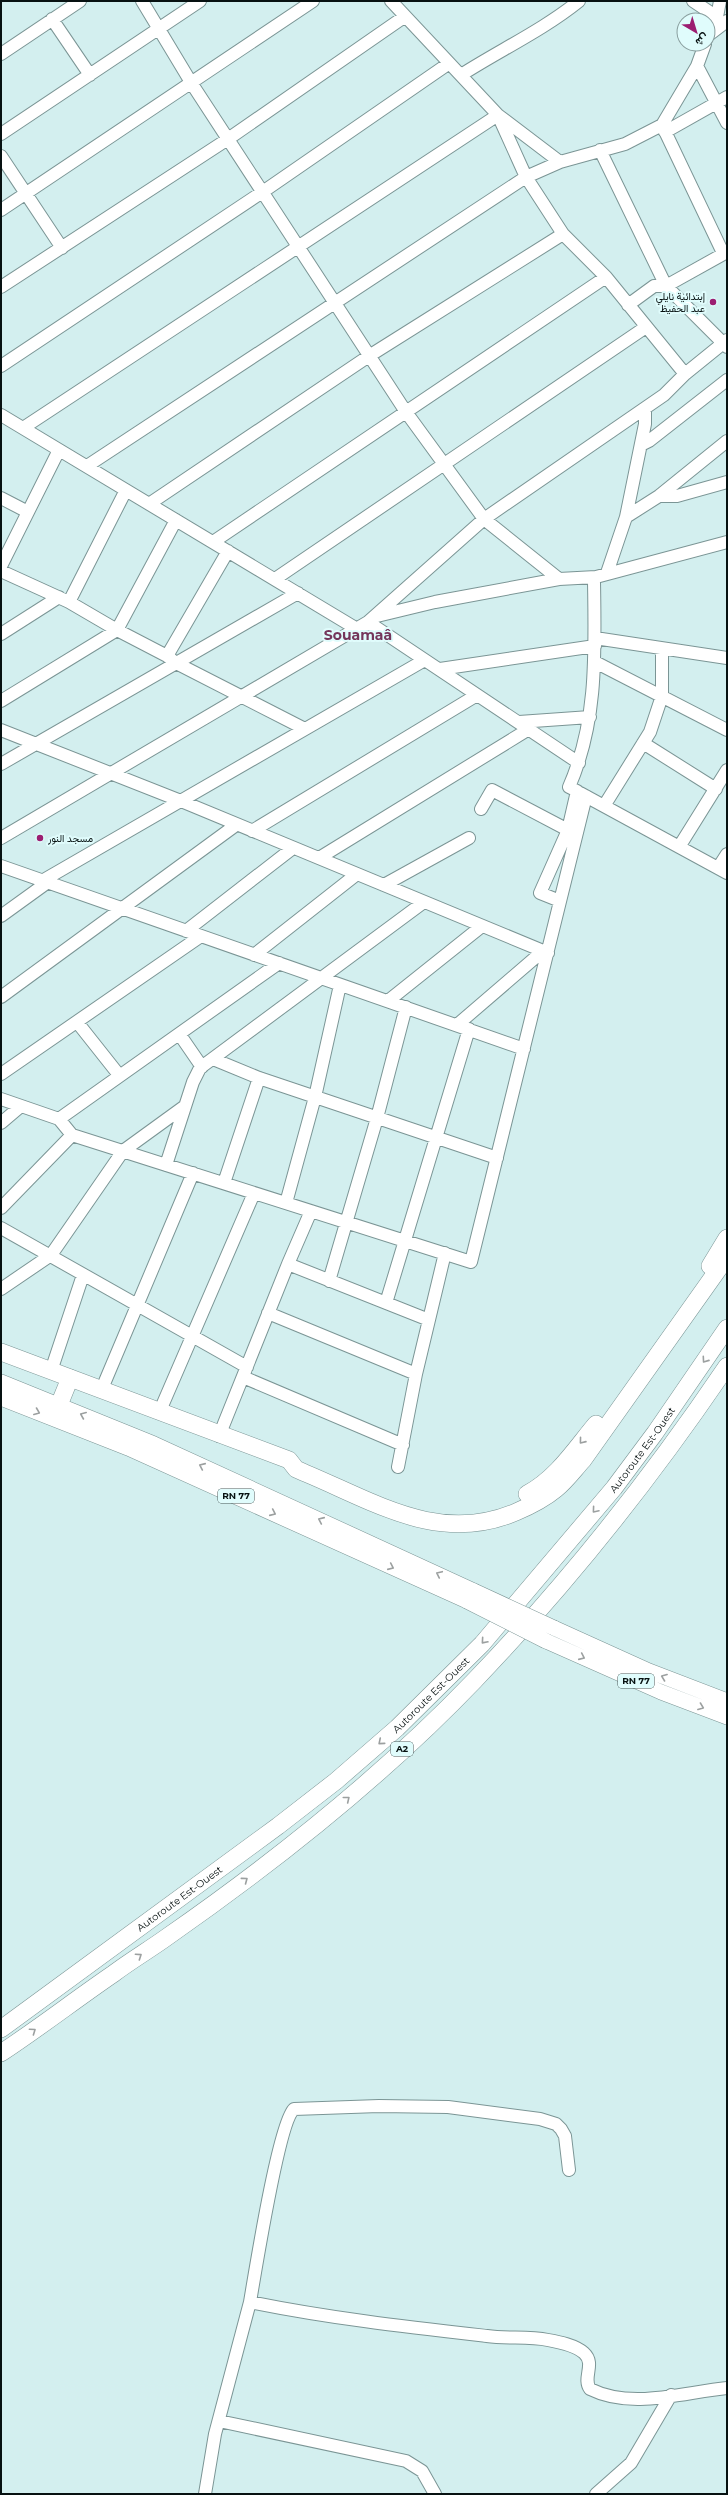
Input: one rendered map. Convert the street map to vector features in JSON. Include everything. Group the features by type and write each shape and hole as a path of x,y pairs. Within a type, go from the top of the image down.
{"highway":[{"path":"281,1458 296,1458 396,1501 429,1512 455,1514 480,1511 516,1500 538,1488 558,1471 608,1409 710,1265 727,1238"},
{"path":"1,1352 219,1436 289,1460 296,1469 425,1521 446,1525 473,1524 502,1518 532,1505 556,1489 583,1460 727,1257"},
{"name":"Autoroute Est-Ouest","path":"1,2029 278,1826 336,1781 397,1728 482,1644 609,1494 655,1433 727,1328"},
{"name":"Autoroute Est-Ouest","path":"1,2053 167,1937 249,1877 360,1788 417,1736 472,1682 530,1621 627,1503 727,1366"},
{"path":"59,1405 70,1378"}],"main road":[{"path":"1,1382 154,1444 550,1635 727,1701"},
{"name":"RN 77","path":"1,1398 135,1452 471,1596"},
{"name":"RN 77","path":"550,1635 661,1692 727,1716"}],"street":[{"path":"1,54 80,1"},
{"path":"142,1 160,28 192,84 264,191 299,248 336,302 406,412 484,519 559,580"},
{"path":"1,134 200,1"},
{"path":"1,210 192,84 313,1"},
{"path":"391,1 448,64 461,75 498,115 560,162"},
{"path":"461,75 510,44 543,27 579,1"},
{"path":"693,1 722,19"},
{"path":"720,1 722,19"},
{"path":"1,287 228,139 404,17"},
{"path":"52,20 90,74"},
{"path":"663,129 697,66 702,52"},
{"path":"1,366 264,191 448,64"},
{"path":"697,66 722,100 727,123"},
{"path":"86,466 526,177 560,162 625,144 663,129 722,100"},
{"path":"498,115 526,177 564,234 606,277 685,374"},
{"path":"23,428 299,248 498,115"},
{"path":"628,305 654,286 666,286 725,253 663,129"},
{"path":"1,838 245,696 372,619 484,519 645,409 664,395 685,374 726,343 666,286 600,150"},
{"path":"1,156 62,248"},
{"path":"149,504 369,356 564,234"},
{"path":"213,542 606,277"},
{"path":"275,579 646,327"},
{"path":"641,445 649,441 727,380"},
{"path":"645,409 645,424 626,517 601,575 594,581 595,662 590,717 579,763 569,787 722,871 727,854"},
{"path":"1,415 357,629"},
{"path":"626,517 659,496 727,440"},
{"path":"1,566 59,450"},
{"path":"659,496 677,496 727,482"},
{"path":"1,634 64,600 126,490"},
{"path":"1,498 28,512"},
{"path":"1,701 117,630 176,520"},
{"path":"372,619 435,602 559,580 601,575 727,542"},
{"path":"172,659 228,551"},
{"path":"1,571 64,600 117,630 245,696 305,729"},
{"path":"1,764 172,659 298,593"},
{"path":"372,619 423,661 440,669 579,763"},
{"path":"440,669 595,642 727,658"},
{"path":"604,806 650,732 662,696 662,649"},
{"path":"1,916 45,881 181,800 423,661"},
{"path":"595,662 727,730"},
{"path":"252,831 477,695"},
{"path":"319,858 524,726 590,717"},
{"path":"1,730 33,744 181,800 236,825 546,952"},
{"path":"643,743 716,789"},
{"path":"679,847 727,770"},
{"path":"481,809 492,790 568,830"},
{"path":"560,901 540,894 582,794"},
{"path":"1,1099 58,1119 72,1135 471,1262 546,952 560,901 582,794"},
{"path":"1,997 124,909 236,825"},
{"path":"384,885 469,838"},
{"path":"186,931 293,848"},
{"path":"1,866 524,1048"},
{"path":"254,955 357,874"},
{"path":"166,1165 195,1077 202,1067 424,902"},
{"path":"388,1001 482,926"},
{"path":"3,1069 77,1022 201,936"},
{"path":"457,1025 546,952"},
{"path":"58,1119 119,1075 180,1036 279,963"},
{"path":"286,1203 315,1097 340,985"},
{"path":"329,1281 377,1118 406,1008"},
{"path":"77,1022 119,1075"},
{"path":"386,1303 469,1029"},
{"path":"180,1036 202,1067"},
{"path":"213,1059 259,1078 497,1158"},
{"path":"224,1183 259,1078"},
{"path":"1,1123 21,1106"},
{"path":"1,1289 51,1256 123,1151 185,1106"},
{"path":"1,1208 72,1135"},
{"path":"101,1390 193,1173"},
{"path":"159,1413 254,1193"},
{"path":"219,1436 288,1264 311,1211"},
{"path":"1,1228 192,1336 245,1372 403,1445"},
{"path":"398,1467 416,1374 445,1253"},
{"path":"288,1264 429,1320"},
{"path":"50,1371 83,1275"},
{"path":"268,1313 416,1374"},
{"path":"205,2494 219,2420 250,2302 279,2152 288,2118 294,2109 442,2107 540,2118 556,2124 565,2136 569,2170"},
{"path":"250,2302 294,2312 488,2336 565,2343 580,2350 588,2358 590,2369 587,2382 590,2389 594,2392 629,2399 671,2395 675,2397 683,2393 727,2388"},
{"path":"596,2494 631,2463 671,2395"},
{"path":"219,2420 406,2461 422,2471 435,2494"}],"place":[{"name":"إبتدائية نايلي عبد الحفيظ","path":"713,302"},
{"name":"مسجد النور","path":"40,838"}],"district":[{"name":"Souamaâ","path":"358,635"}]}
